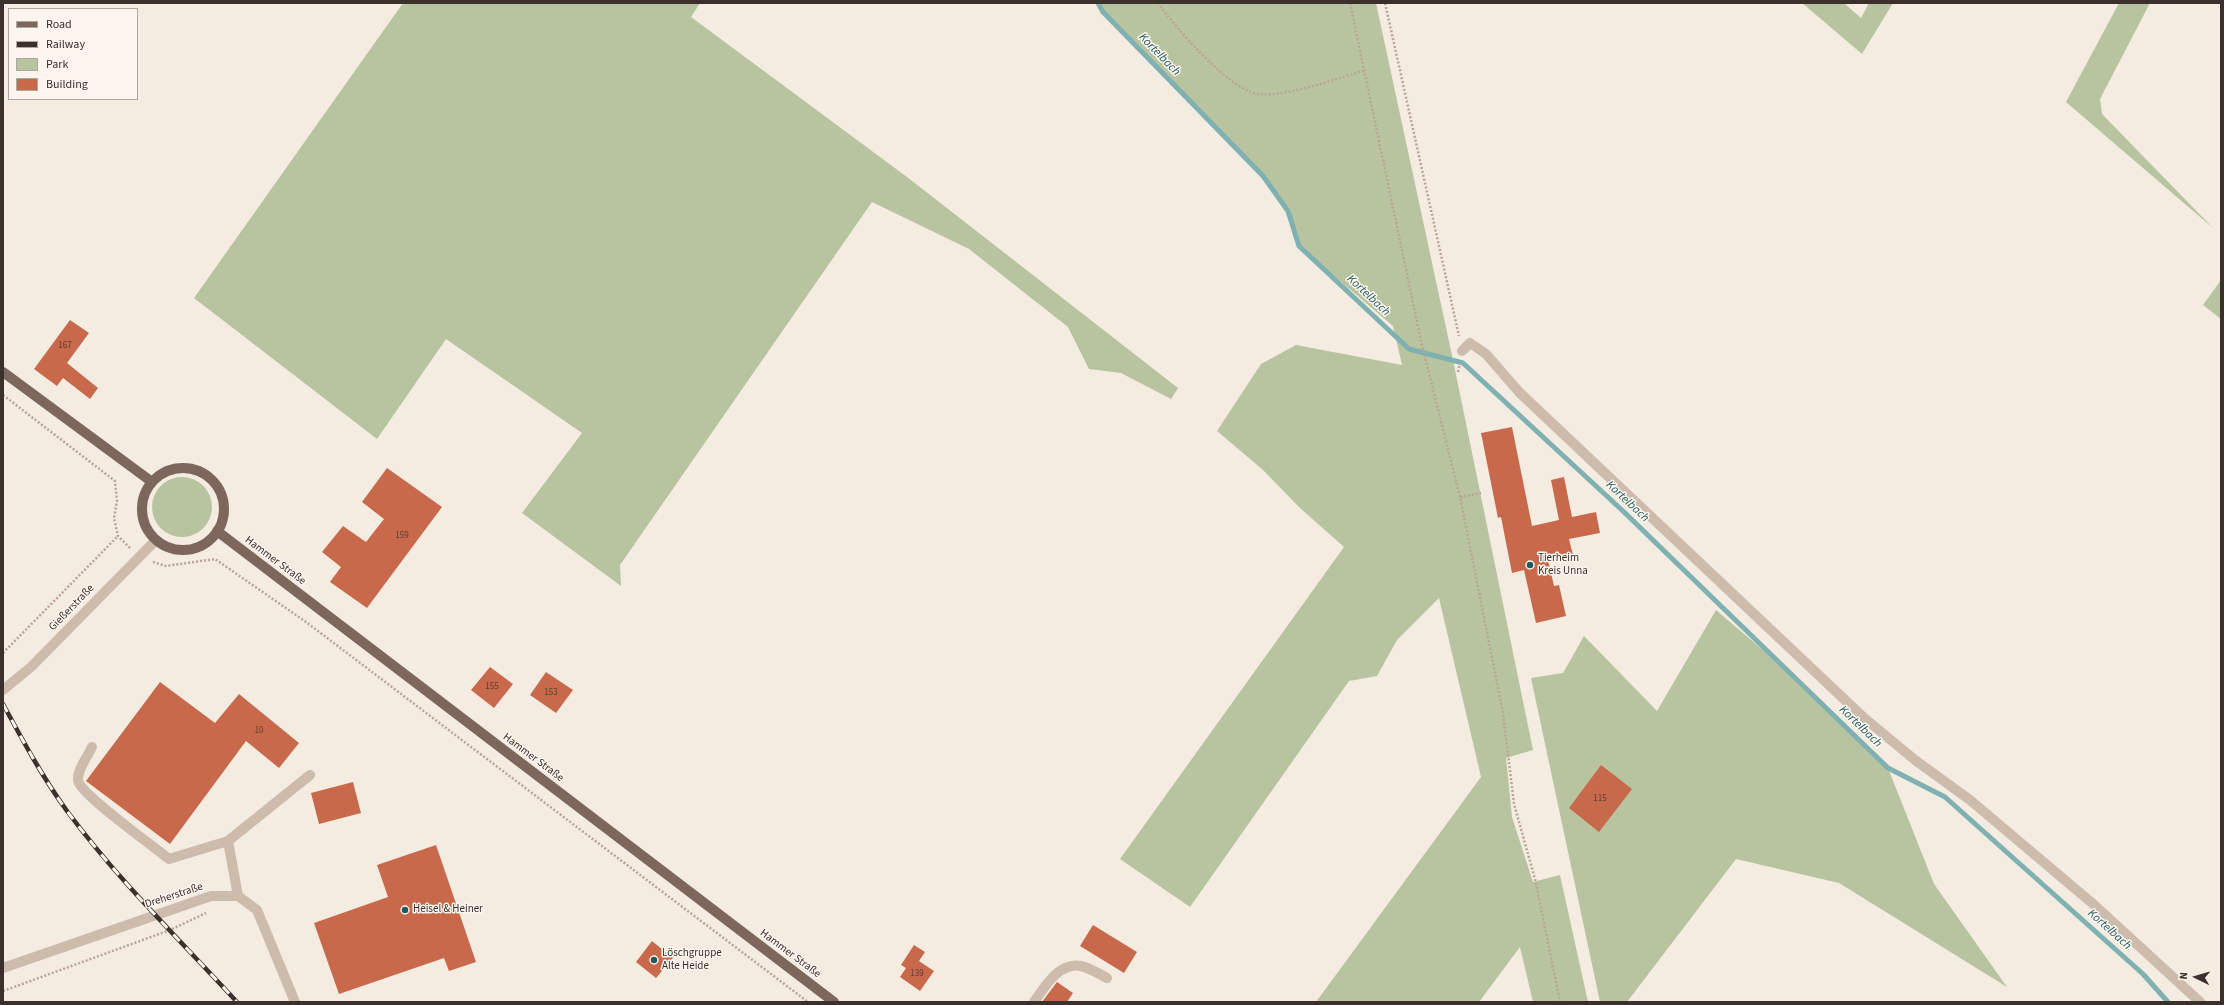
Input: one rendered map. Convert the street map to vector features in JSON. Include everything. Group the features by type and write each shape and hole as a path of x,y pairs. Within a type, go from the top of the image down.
{"main road":[{"path":"3,372 152,482"},
{"path":"188,468 201,472 212,480 220,492 224,505 223,519 217,531 205,544 189,550 172,548 156,540 148,530 143,518 142,505 145,493 152,482 169,470 188,468"},
{"name":"Hammer Straße","path":"217,531 834,1002"}],"street":[{"path":"1462,351 1470,343 1486,354 1519,392 1863,717 1915,760 1970,800 2092,903 2200,1002"},
{"name":"Gießerstraße","path":"3,690 31,667 156,540"},
{"path":"92,747 78,776 79,783 90,796 169,859 228,842 310,775"},
{"path":"228,842 238,896 257,910 295,1002"},
{"name":"Dreherstraße","path":"3,968 211,896 238,896"},
{"path":"1034,1002 1053,975 1065,969 1081,966 1106,978"}],"path":[{"path":"1158,3 1207,60 1239,85 1257,94 1286,92 1364,71"},
{"path":"1350,3 1426,364 1460,497 1503,712 1514,804 1535,880 1560,1002"},
{"path":"1385,3 1462,351"},
{"path":"3,395 115,481 117,501 114,518 118,536 139,557 166,566 215,559 306,622 808,1002"},
{"path":"1460,497 1481,493"},
{"path":"3,653 118,536"},
{"path":"3,991 170,930 211,911"}],"green space":[{"path":"403,3 700,3 691,17 907,177 1178,388 1171,399 1121,373 1089,369 1068,327 969,249 872,202 620,565 621,586 522,513 582,433 446,339 377,439 194,298"},
{"path":"1098,3 1376,3 1453,360 1533,750 1506,758 1512,817 1533,882 1560,875 1588,1002 1533,1002 1520,947 1479,1002 1316,1002 1481,777 1439,598 1397,640 1377,676 1349,681 1190,907 1120,859 1344,547 1300,508 1263,470 1217,431 1261,364 1296,345 1402,365 1393,326 1299,246 1288,211 1263,176 1103,12"},
{"path":"1802,3 1844,3 1861,18 1869,3 1893,3 1862,54"},
{"path":"2119,3 2150,3 2100,99 2102,114 2213,228 2066,102"},
{"path":"2221,280 2221,319 2203,305"},
{"path":"176,477 188,477 199,482 207,490 212,501 210,519 199,532 188,537 176,537 165,532 157,524 152,513 152,501 157,490 165,482"},
{"path":"1716,610 1777,662 1888,768 1934,884 2007,987 1839,883 1736,859 1627,1002 1600,1002 1531,678 1563,673 1584,636 1657,711"}],"building":[{"path":"70,320 89,333 67,363 98,388 90,399 63,378 57,386 34,369"},
{"path":"1512,427 1532,526 1559,520 1551,480 1564,477 1572,517 1596,512 1600,533 1569,539 1573,555 1548,560 1554,586 1559,585 1566,616 1536,623 1524,570 1512,573 1501,517 1498,518 1481,433"},
{"path":"387,468 442,507 367,608 330,582 341,567 322,552 343,526 366,542 384,519 362,502"},
{"path":"490,667 513,684 494,708 471,690"},
{"path":"546,672 573,690 556,713 530,695"},
{"path":"160,682 215,723 239,694 299,743 279,768 246,741 170,844 86,781"},
{"path":"1601,765 1632,789 1599,832 1569,808"},
{"path":"353,782 361,813 319,824 311,793"},
{"name":"Heisel & Heiner","path":"436,845 476,962 449,971 444,958 339,994 314,923 388,897 377,865"},
{"path":"1093,925 1137,952 1124,973 1080,946"},
{"name":"Löschgruppe Alte Heide","path":"652,941 673,958 656,978 636,962"},
{"path":"914,945 925,952 919,961 934,971 920,991 900,977 906,968 901,965"},
{"path":"1057,982 1073,993 1067,1002 1042,1002"}],"waterway":[{"name":"Kortelbach","path":"1098,3 1103,12 1263,176 1288,211 1299,246 1409,349 1463,363 1624,512 1888,768 1945,797 2143,974 2168,1002"}],"railway":[{"path":"3,704 50,786 67,811 107,861 149,909 237,1002"}],"place":[{"name":"Tierheim Kreis Unna","path":"1530,565"},
{"name":"Heisel & Heiner","path":"405,910"},
{"name":"Löschgruppe Alte Heide","path":"654,960"}]}
